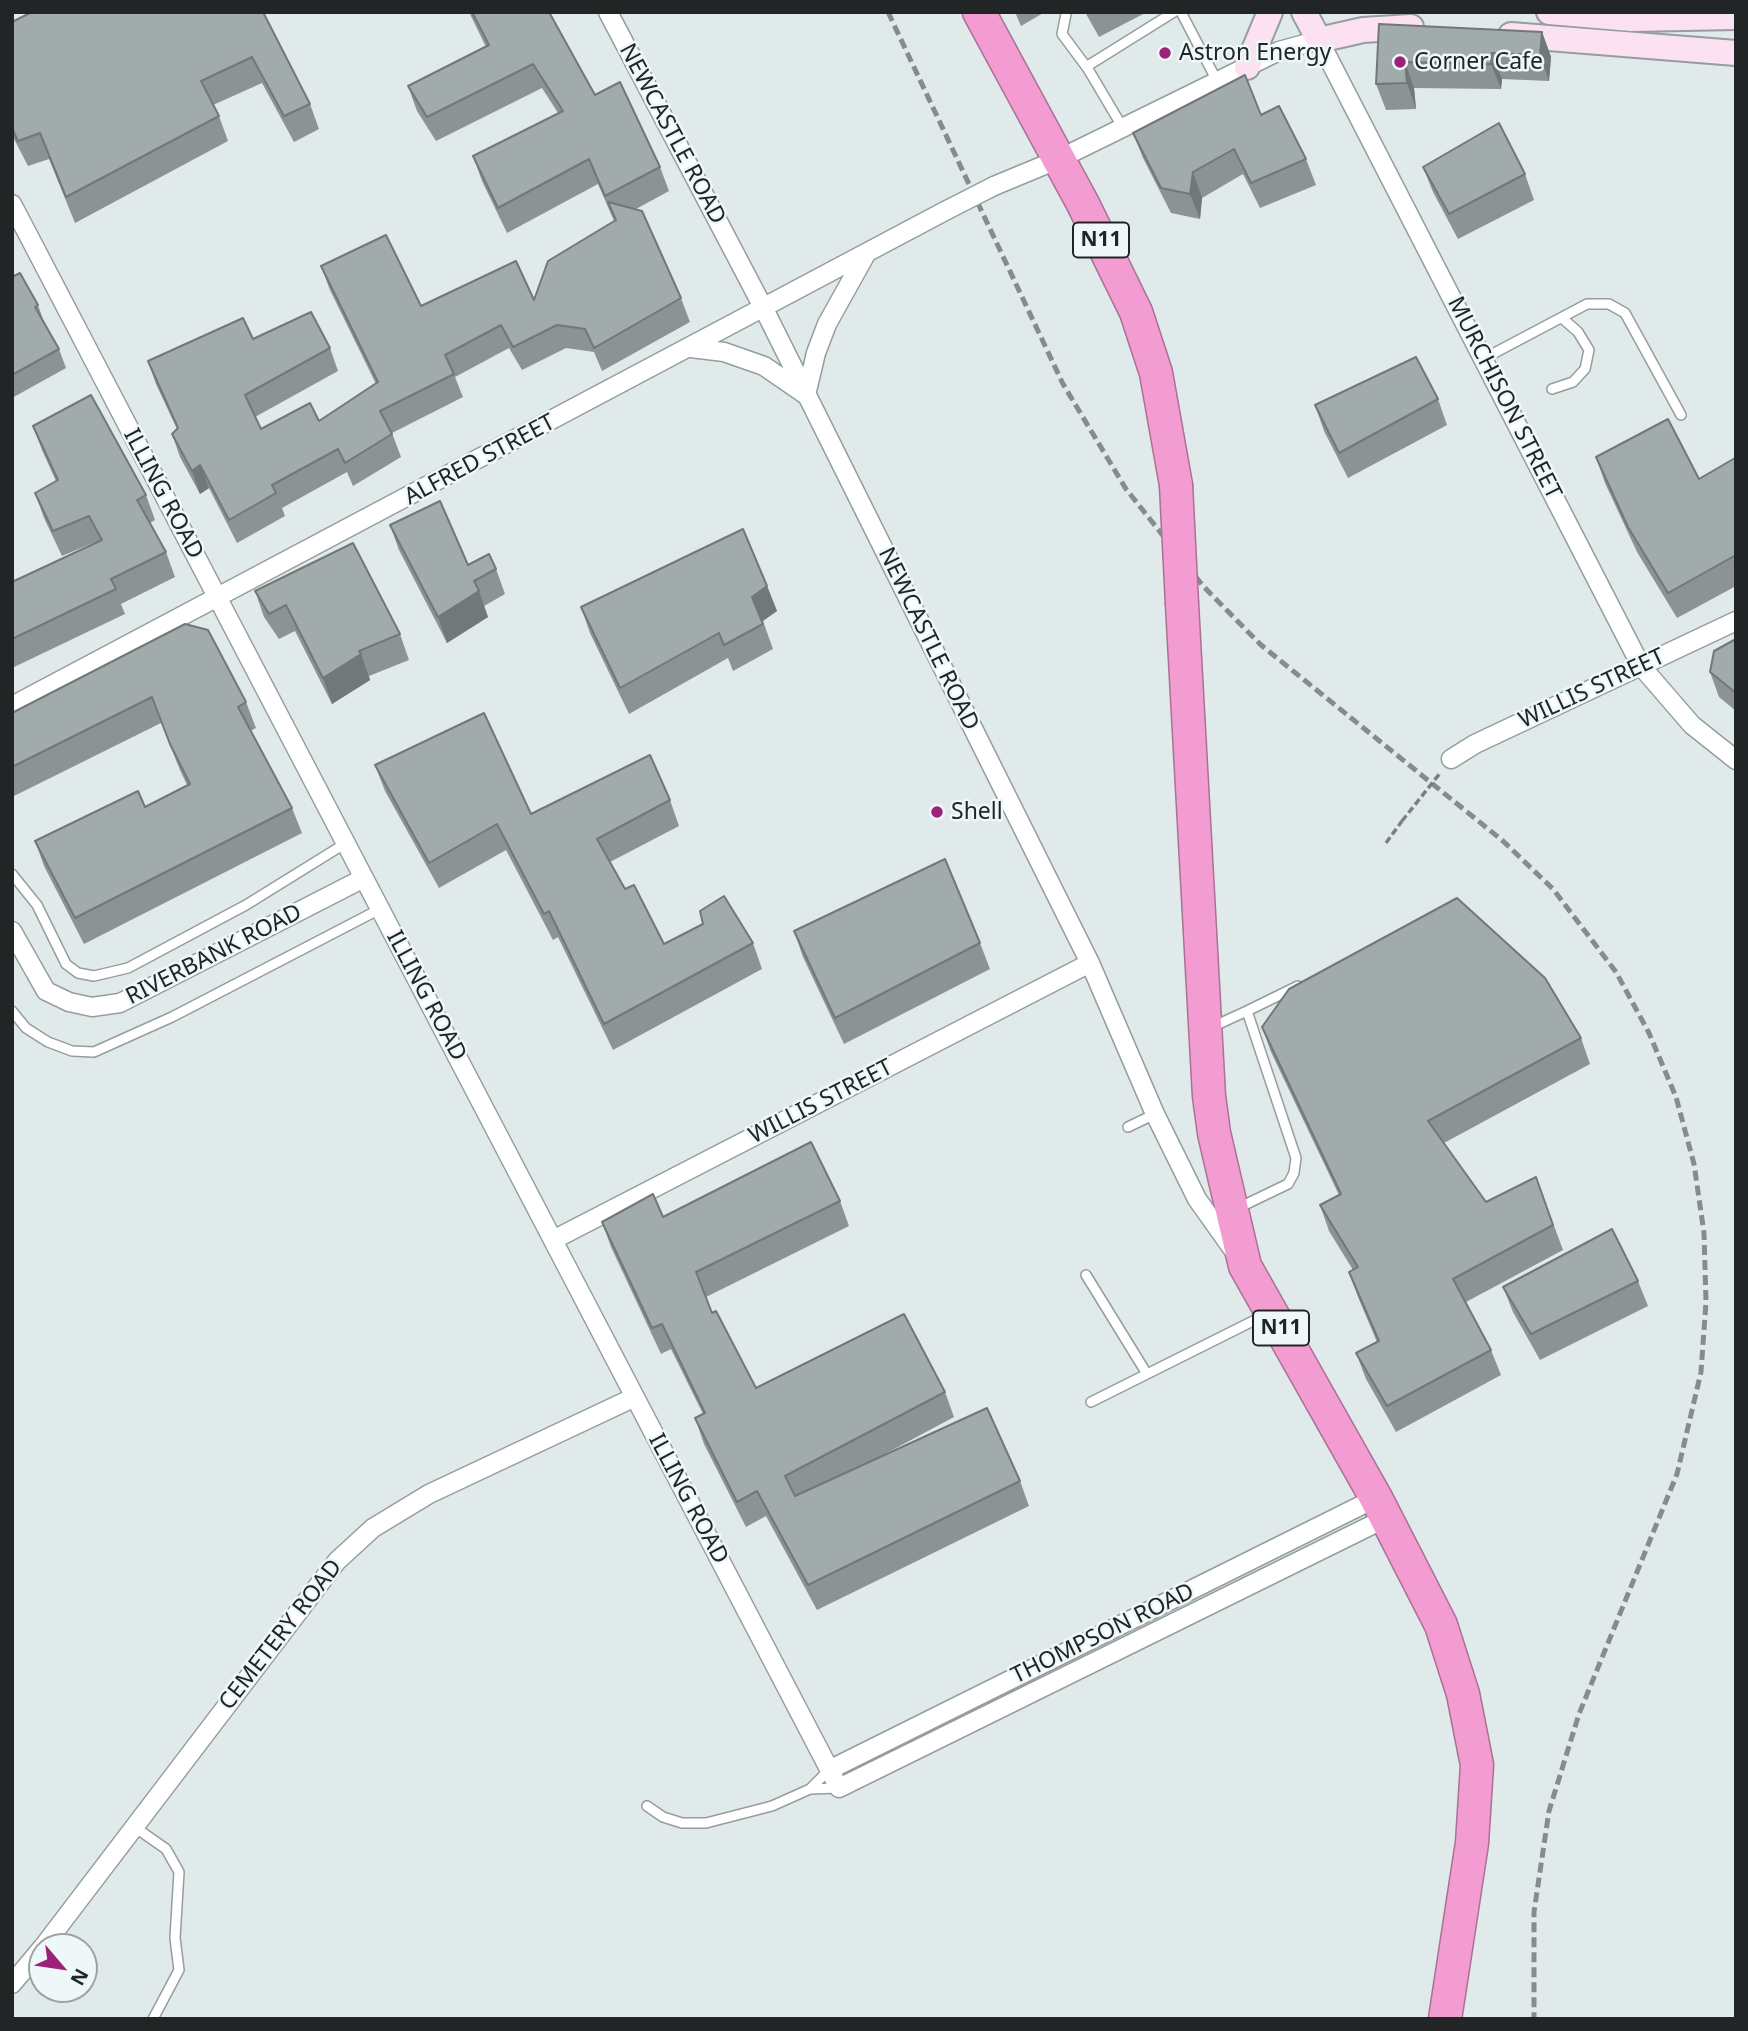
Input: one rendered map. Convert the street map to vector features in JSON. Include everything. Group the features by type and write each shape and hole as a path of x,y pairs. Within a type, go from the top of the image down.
{"highway":[{"name":"N11","path":"979,12 1059,159 1136,312 1156,373 1176,485 1214,1133 1245,1266 1381,1508 1441,1625 1463,1694 1477,1765 1472,1843 1445,2019"}],"street":[{"name":"NEWCASTLE ROAD","path":"608,12 764,309 1090,964 1155,1114 1197,1199 1245,1266"},
{"path":"1247,67 1270,12"},
{"path":"1549,12 1736,17"},
{"path":"1279,51 1311,14"},
{"name":"MURCHISON STREET","path":"1311,14 1319,40 1641,666 1692,725 1736,760"},
{"path":"1279,51 1363,30 1408,26 1434,29"},
{"path":"1488,33 1736,52"},
{"name":"ALFRED STREET","path":"12,706 945,211 994,186 1059,159 1279,51"},
{"name":"ILLING ROAD","path":"12,204 839,1788"},
{"path":"691,348 741,357 764,366 806,395 816,353 827,324 866,253"},
{"name":"WILLIS STREET","path":"1446,766 1475,744 1736,621"},
{"name":"RIVERBANK ROAD","path":"12,931 46,991 81,1005 111,1005 120,1003 364,878"},
{"name":"WILLIS STREET","path":"553,1240 1090,964"},
{"name":"CEMETERY ROAD","path":"55,1933 337,1561 373,1528 465,1475 635,1397"},
{"name":"THOMPSON ROAD","path":"830,1770 1381,1508"},
{"name":"THOMPSON ROAD","path":"839,1788 1381,1508"},
{"name":"CEMETERY ROAD","path":"12,1984 28,1965"}],"lane":[{"path":"1088,69 1096,60 1174,12"},
{"path":"1181,12 1217,81"},
{"path":"1066,14 1062,34 1088,69 1123,128"},
{"path":"1483,359 1587,304 1598,302 1618,307 1625,313 1681,415"},
{"path":"1552,388 1573,382 1585,369 1589,350 1578,332 1562,318"},
{"path":"12,874 37,905 66,964 78,973 94,976 128,968 246,905 346,843"},
{"path":"12,1011 26,1028 48,1042 72,1051 94,1052 172,1017 380,909"},
{"path":"1206,1030 1309,981"},
{"path":"1233,1209 1288,1184 1294,1172 1296,1158 1247,1011"},
{"path":"1128,1127 1155,1114"},
{"path":"1086,1275 1147,1374"},
{"path":"1091,1402 1272,1312"},
{"path":"647,1806 663,1817 682,1822 706,1823 772,1806 810,1788 830,1770"},
{"path":"810,1788 839,1788"},
{"path":"136,1828 166,1849 179,1872 175,1938 180,1970 153,2019"}],"path":[{"path":"1386,843 1446,766"}],"building":[{"path":"32,12 263,12 310,104 284,116 252,57 201,81 219,116 66,197 40,133 18,141 12,128 12,22"},
{"path":"472,12 549,12 595,95 620,82 660,167 605,196 589,159 498,208 473,156 563,111 533,64 427,117 408,86 489,45"},
{"path":"1379,24 1542,32 1540,55 1492,53 1491,64 1405,62 1407,83 1376,84"},
{"path":"1245,75 1261,115 1279,106 1306,159 1251,183 1234,149 1193,172 1190,194 1161,188 1133,133"},
{"path":"1499,123 1525,174 1449,214 1423,167"},
{"path":"608,202 642,211 681,298 594,348 585,329 557,325 513,347 501,325 445,355 454,374 380,411 392,434 345,463 338,449 272,485 276,493 229,520 200,465 192,471 172,434 178,428 148,361 243,318 253,339 311,312 330,348 245,395 261,429 310,403 319,421 378,382 321,266 386,235 421,306 516,261 534,300 548,261 616,220"},
{"path":"20,273 38,305 35,307 59,349 12,375 12,277"},
{"path":"1416,357 1438,399 1339,453 1315,405"},
{"path":"91,395 146,495 137,500 166,552 111,579 116,589 12,639 12,582 102,540 89,516 53,531 35,493 58,480 33,426"},
{"path":"1668,419 1699,479 1736,459 1736,555 1668,593 1628,527 1596,457"},
{"path":"440,501 468,565 489,554 496,569 474,581 479,591 438,617 390,525"},
{"path":"743,529 767,586 752,597 763,624 724,645 719,633 620,688 581,607"},
{"path":"353,543 400,634 359,651 361,654 323,678 286,605 269,614 255,591"},
{"path":"185,624 208,630 246,702 238,707 292,808 75,918 35,841 138,791 145,807 190,784 170,744 152,697 12,767 12,713"},
{"path":"1736,639 1736,693 1710,672 1714,651"},
{"path":"484,713 531,814 650,755 670,800 597,839 625,889 634,885 664,944 703,924 700,911 724,896 753,943 604,1024 549,911 544,914 497,824 429,863 375,765"},
{"path":"945,859 980,943 835,1018 794,931"},
{"path":"1457,898 1545,978 1581,1038 1428,1121 1486,1202 1536,1177 1553,1225 1453,1279 1491,1350 1387,1406 1356,1353 1379,1341 1349,1272 1358,1267 1320,1205 1341,1194 1262,1027 1289,989"},
{"path":"811,1142 840,1201 696,1272 712,1313 716,1311 756,1388 904,1314 945,1392 785,1476 795,1496 987,1408 1020,1481 808,1585 757,1491 737,1502 695,1418 705,1413 662,1324 652,1328 602,1222 653,1194 663,1217"},
{"path":"1612,1229 1638,1281 1531,1334 1503,1287"}],"railway":[{"path":"888,12 1063,384 1126,489 1203,586 1261,645 1503,841 1553,889 1616,972 1649,1033 1676,1097 1694,1164 1704,1233 1706,1302 1701,1372 1677,1474 1579,1714 1549,1811 1534,1912 1534,2019"}],"place":[{"name":"Astron Energy","path":"1165,53"},
{"name":"Corner Cafe","path":"1400,62"},
{"name":"Shell","path":"937,812"}]}
